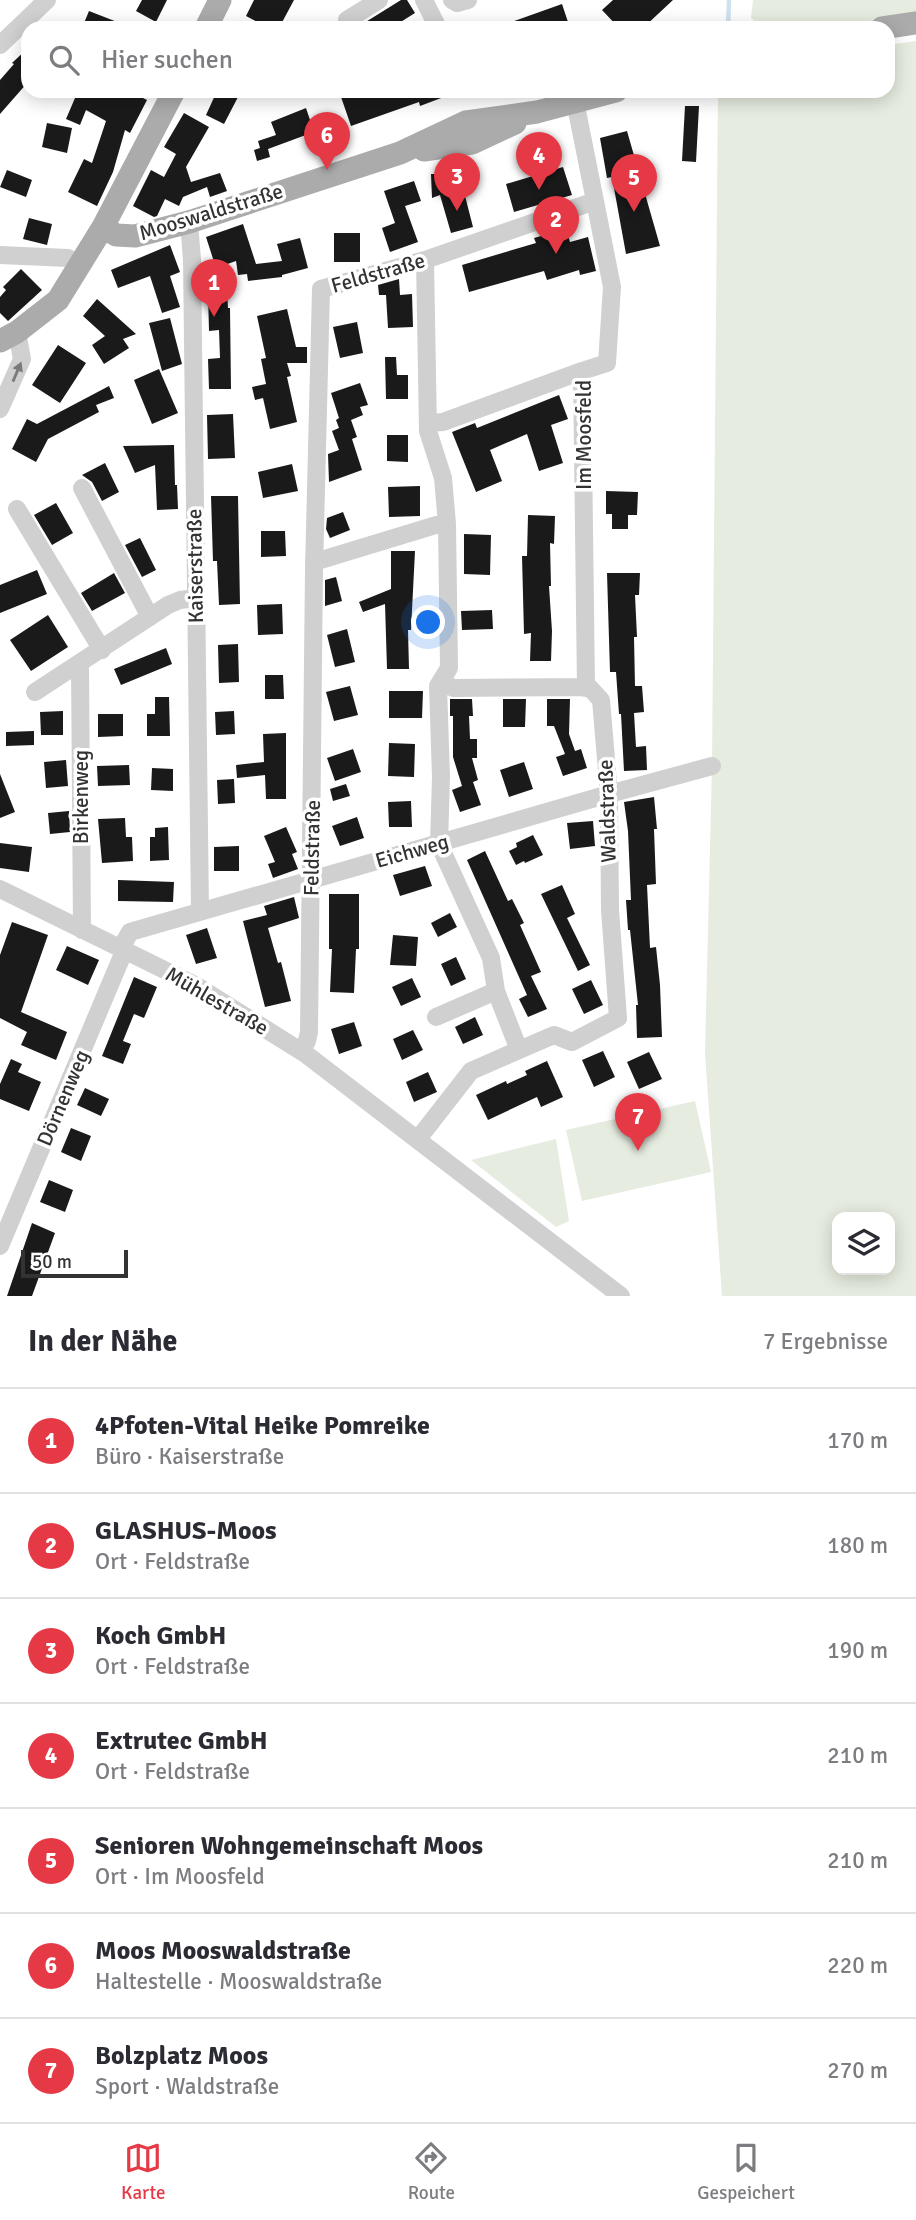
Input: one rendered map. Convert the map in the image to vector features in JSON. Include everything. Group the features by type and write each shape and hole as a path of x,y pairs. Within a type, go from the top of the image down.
{"main road":[{"path":"210,21 220,0"},
{"path":"895,26 916,23"},
{"path":"8,337 58,300 82,265 170,98"},
{"name":"Mooswaldstraße","path":"103,227 116,235 135,236 189,222 400,153 466,122 537,112 590,98"}],"street":[{"path":"25,21 47,0"},
{"path":"347,20 379,0"},
{"path":"424,0 434,21"},
{"path":"452,0 457,3 468,0"},
{"path":"0,45 21,25"},
{"path":"575,102 595,201"},
{"name":"Feldstraße","path":"301,1051 309,1031 314,560 321,289 425,260 595,201"},
{"name":"Im Moosfeld","path":"586,688 582,371 607,363 612,287 595,201"},
{"name":"Kaiserstraße","path":"189,222 192,260 200,911"},
{"path":"0,255 68,258 82,265"},
{"path":"418,1139 471,1072 519,1051 496,991 491,958 439,844 440,683 449,668 447,524 443,478 428,431 425,260"},
{"path":"0,409 22,359 8,337"},
{"path":"428,423 443,422 582,371"},
{"path":"82,488 149,617"},
{"path":"17,509 102,650"},
{"path":"314,560 447,524"},
{"path":"35,692 149,617 180,600 195,598"},
{"name":"Birkenweg","path":"80,664 82,930"},
{"path":"440,683 454,688 586,688"},
{"name":"Waldstraße","path":"519,1051 554,1035 572,1042 618,1018 610,910 609,794 601,700 589,687 586,688"},
{"name":"Eichweg","path":"123,948 130,932 712,766"},
{"name":"Mühlestraße","path":"0,889 197,986 301,1051 621,1296"},
{"name":"Dörnenweg","path":"0,1246 123,948"},
{"path":"436,1017 496,991"}],"shaded area":[{"path":"753,0 916,0 916,17 890,21 754,21 751,18"},
{"path":"916,41 916,1296 722,1296 705,1053 712,766 718,98 895,98 895,44"},
{"path":"695,1101 711,1172 582,1201 566,1130"},
{"path":"556,1139 569,1221 556,1227 471,1160"}],"building":[{"path":"142,0 167,0 156,21 136,11"},
{"path":"254,0 294,0 283,21 256,21 246,16"},
{"path":"401,0 407,0 415,13 402,21 367,21"},
{"path":"613,0 673,0 650,21 612,21 602,10"},
{"path":"562,4 568,21 514,21"},
{"path":"89,11 115,21 85,21"},
{"path":"21,55 21,90 0,114 0,80 14,64 12,63"},
{"path":"75,98 147,100 130,133 125,130 113,172 97,206 68,192 84,159 92,163 106,121 86,110 80,125 66,119"},
{"path":"214,98 237,98 224,124 206,115"},
{"path":"341,98 441,98 420,106 419,102 351,126"},
{"path":"685,106 699,106 696,162 682,161"},
{"path":"306,108 314,132 268,149 270,157 257,161 254,150 260,148 258,141 276,135 271,122"},
{"path":"184,113 209,127 186,167 191,182 220,173 227,191 210,197 207,187 183,197 179,206 165,199 154,217 133,206 151,170 164,177 176,154 164,147"},
{"path":"47,123 72,128 67,153 42,147"},
{"path":"627,131 660,246 626,254 612,177 607,178 600,138"},
{"path":"563,167 572,195 514,212 506,184"},
{"path":"7,170 32,180 26,197 0,187"},
{"path":"431,174 445,174 445,193 442,194 463,188 473,227 451,233 440,195 432,198"},
{"path":"414,181 421,201 405,206 418,242 390,252 382,228 395,223 384,191"},
{"path":"29,218 52,224 47,245 23,239"},
{"path":"243,224 256,264 282,261 277,244 300,238 308,268 282,277 248,281 247,274 238,275 236,261 216,268 206,237"},
{"path":"566,229 570,242 588,237 596,271 580,275 579,270 547,280 544,271 469,292 462,265 536,243 534,238"},
{"path":"334,233 360,233 360,262 334,262"},
{"path":"170,245 180,272 170,276 180,307 162,313 150,276 118,288 111,270"},
{"path":"21,269 42,290 8,321 0,313 0,297 6,290 3,287"},
{"path":"399,279 400,295 412,294 413,327 388,328 386,295 379,295 378,285"},
{"path":"208,292 227,292 230,308 231,389 209,389 208,359 220,358 219,330 209,331"},
{"path":"97,299 136,334 123,339 129,348 104,364 92,345 105,336 83,316"},
{"path":"287,309 296,347 307,347 307,363 287,363 291,376 287,377 297,422 270,429 263,398 255,400 252,387 266,384 261,359 266,358 257,316"},
{"path":"170,318 182,364 162,371 149,323"},
{"path":"357,322 363,353 340,358 333,327"},
{"path":"58,345 86,363 60,403 32,385"},
{"path":"385,357 396,357 397,375 408,375 408,399 386,399"},
{"path":"159,369 178,413 152,424 134,380"},
{"path":"360,383 368,405 360,407 363,415 351,420 357,437 352,439 362,470 329,482 328,454 339,450 332,431 339,428 336,420 339,418 331,393"},
{"path":"109,386 114,398 96,405 99,412 48,439 36,462 12,449 27,419 37,424"},
{"path":"559,395 568,419 551,425 563,463 539,471 527,434 490,450 502,481 476,492 452,432 475,423 477,428"},
{"path":"233,414 235,458 208,459 207,415"},
{"path":"387,435 408,435 408,462 387,461"},
{"path":"174,445 178,509 157,510 155,465 135,473 123,446"},
{"path":"105,463 119,492 102,501 92,482 82,475"},
{"path":"292,464 298,491 263,498 258,472"},
{"path":"420,486 420,516 389,517 388,487"},
{"path":"606,491 638,492 637,515 628,515 628,529 612,529 612,514 606,514"},
{"path":"211,496 238,496 240,604 219,605 217,561 213,561"},
{"path":"56,503 73,533 52,545 34,515"},
{"path":"343,512 350,530 330,538 326,529 327,518"},
{"path":"528,515 555,516 554,544 550,543 551,661 530,661 531,633 524,634 522,556 527,556"},
{"path":"261,531 285,531 286,556 261,557"},
{"path":"464,534 491,535 490,575 464,574"},
{"path":"140,538 156,570 142,577 125,545"},
{"path":"391,551 415,551 411,630 408,630 409,669 387,669 385,604 363,612 359,602 391,589"},
{"path":"37,570 47,594 0,613 0,585"},
{"path":"114,573 125,593 92,611 81,593"},
{"path":"607,573 640,573 639,595 635,595 635,686 642,686 644,712 634,713 636,747 646,746 647,770 624,771 616,672 610,672"},
{"path":"336,577 342,601 325,606 325,580"},
{"path":"282,604 283,634 258,635 257,605"},
{"path":"492,610 493,629 462,630 461,611"},
{"path":"48,615 68,647 31,671 10,640"},
{"path":"347,629 355,662 335,667 327,635"},
{"path":"238,644 239,682 219,683 218,645"},
{"path":"166,648 172,664 121,685 114,669"},
{"path":"265,675 283,675 284,699 265,699"},
{"path":"350,686 358,715 334,721 326,692"},
{"path":"389,691 423,691 422,718 389,718"},
{"path":"155,697 169,697 170,736 147,736 147,714 155,714"},
{"path":"450,699 472,699 473,716 469,716 470,739 477,739 477,758 472,758 478,780 473,782 481,805 460,812 452,790 462,786 453,757 453,716 450,716"},
{"path":"503,699 526,699 525,727 503,727"},
{"path":"547,699 570,699 569,734 575,751 581,749 587,768 563,776 556,757 565,754 554,726 547,726"},
{"path":"63,711 63,735 41,735 40,712"},
{"path":"234,711 235,734 216,735 215,712"},
{"path":"98,714 123,714 123,736 98,737"},
{"path":"34,731 34,745 6,746 6,732"},
{"path":"286,733 286,799 266,799 265,775 237,778 236,765 264,762 263,734"},
{"path":"389,743 415,744 414,777 388,776"},
{"path":"353,749 361,772 335,781 327,758"},
{"path":"66,760 68,786 46,788 44,762"},
{"path":"524,762 533,789 509,797 500,770"},
{"path":"129,765 130,785 98,786 97,766"},
{"path":"152,768 173,769 173,791 151,790"},
{"path":"0,774 15,812 0,818"},
{"path":"234,779 235,803 218,804 217,780"},
{"path":"346,784 350,796 333,801 330,789"},
{"path":"654,797 657,829 654,829 656,884 647,885 650,948 656,947 662,1037 637,1038 638,1005 626,900 631,900 624,802"},
{"path":"411,801 412,827 389,827 388,802"},
{"path":"69,811 70,832 50,834 48,813"},
{"path":"357,817 364,838 340,846 332,826"},
{"path":"125,818 126,837 132,837 133,861 102,863 98,819"},
{"path":"593,821 595,846 570,849 567,823"},
{"path":"168,827 169,860 150,861 150,837 155,837 155,828"},
{"path":"286,827 297,852 292,854 298,869 273,878 268,864 275,862 264,836"},
{"path":"533,835 543,855 516,865 509,851 517,847 516,843"},
{"path":"0,843 32,847 29,872 0,868"},
{"path":"239,846 239,871 214,871 214,847"},
{"path":"485,851 508,901 512,899 524,923 520,925 541,972 531,976 547,1009 528,1017 519,999 527,995 467,860"},
{"path":"425,866 432,886 400,896 393,875"},
{"path":"118,880 174,882 173,902 118,901"},
{"path":"562,885 575,914 567,918 590,965 578,971 541,894"},
{"path":"329,894 359,894 359,949 356,949 354,993 330,992 332,949 329,949"},
{"path":"294,897 299,918 268,928 278,963 281,962 291,1001 265,1007 243,921 267,915 264,906"},
{"path":"450,913 457,927 438,937 431,923"},
{"path":"12,922 48,935 21,1012 67,1032 56,1060 21,1045 27,1032 0,1018 0,955"},
{"path":"207,928 217,958 196,964 186,935"},
{"path":"393,935 418,937 416,966 390,965"},
{"path":"67,946 99,960 88,985 56,970"},
{"path":"456,957 466,979 451,986 441,964"},
{"path":"134,977 157,987 144,1018 134,1014 123,1041 131,1044 123,1064 102,1056"},
{"path":"412,978 421,997 401,1006 392,987"},
{"path":"591,980 603,1005 584,1014 572,989"},
{"path":"475,1017 483,1035 463,1044 455,1027"},
{"path":"354,1022 362,1046 339,1054 331,1029"},
{"path":"413,1030 423,1050 402,1060 393,1039"},
{"path":"603,1051 615,1077 594,1087 582,1060"},
{"path":"649,1052 662,1079 639,1089 627,1062"},
{"path":"11,1059 22,1064 18,1072 41,1082 29,1111 0,1099 0,1084"},
{"path":"547,1061 563,1097 541,1107 537,1097 488,1120 476,1095 527,1075 525,1071"},
{"path":"428,1072 437,1092 414,1102 406,1082"},
{"path":"85,1088 109,1099 101,1116 77,1105"},
{"path":"71,1128 91,1136 81,1161 61,1152"},
{"path":"49,1180 73,1190 65,1212 40,1202"},
{"path":"32,1223 55,1233 32,1296 7,1296"}],"waterway":[{"path":"728,21 729,0"}],"place":[{"name":"Moos Mooswaldstraße","path":"327,170"},
{"name":"Extrutec GmbH","path":"539,190"},
{"name":"Koch GmbH","path":"457,211"},
{"name":"Senioren Wohngemeinschaft Moos","path":"634,212"},
{"name":"GLASHUS-Moos","path":"556,254"},
{"name":"4Pfoten-Vital Heike Pomreike","path":"214,317"},
{"name":"Bolzplatz Moos","path":"638,1151"}]}
